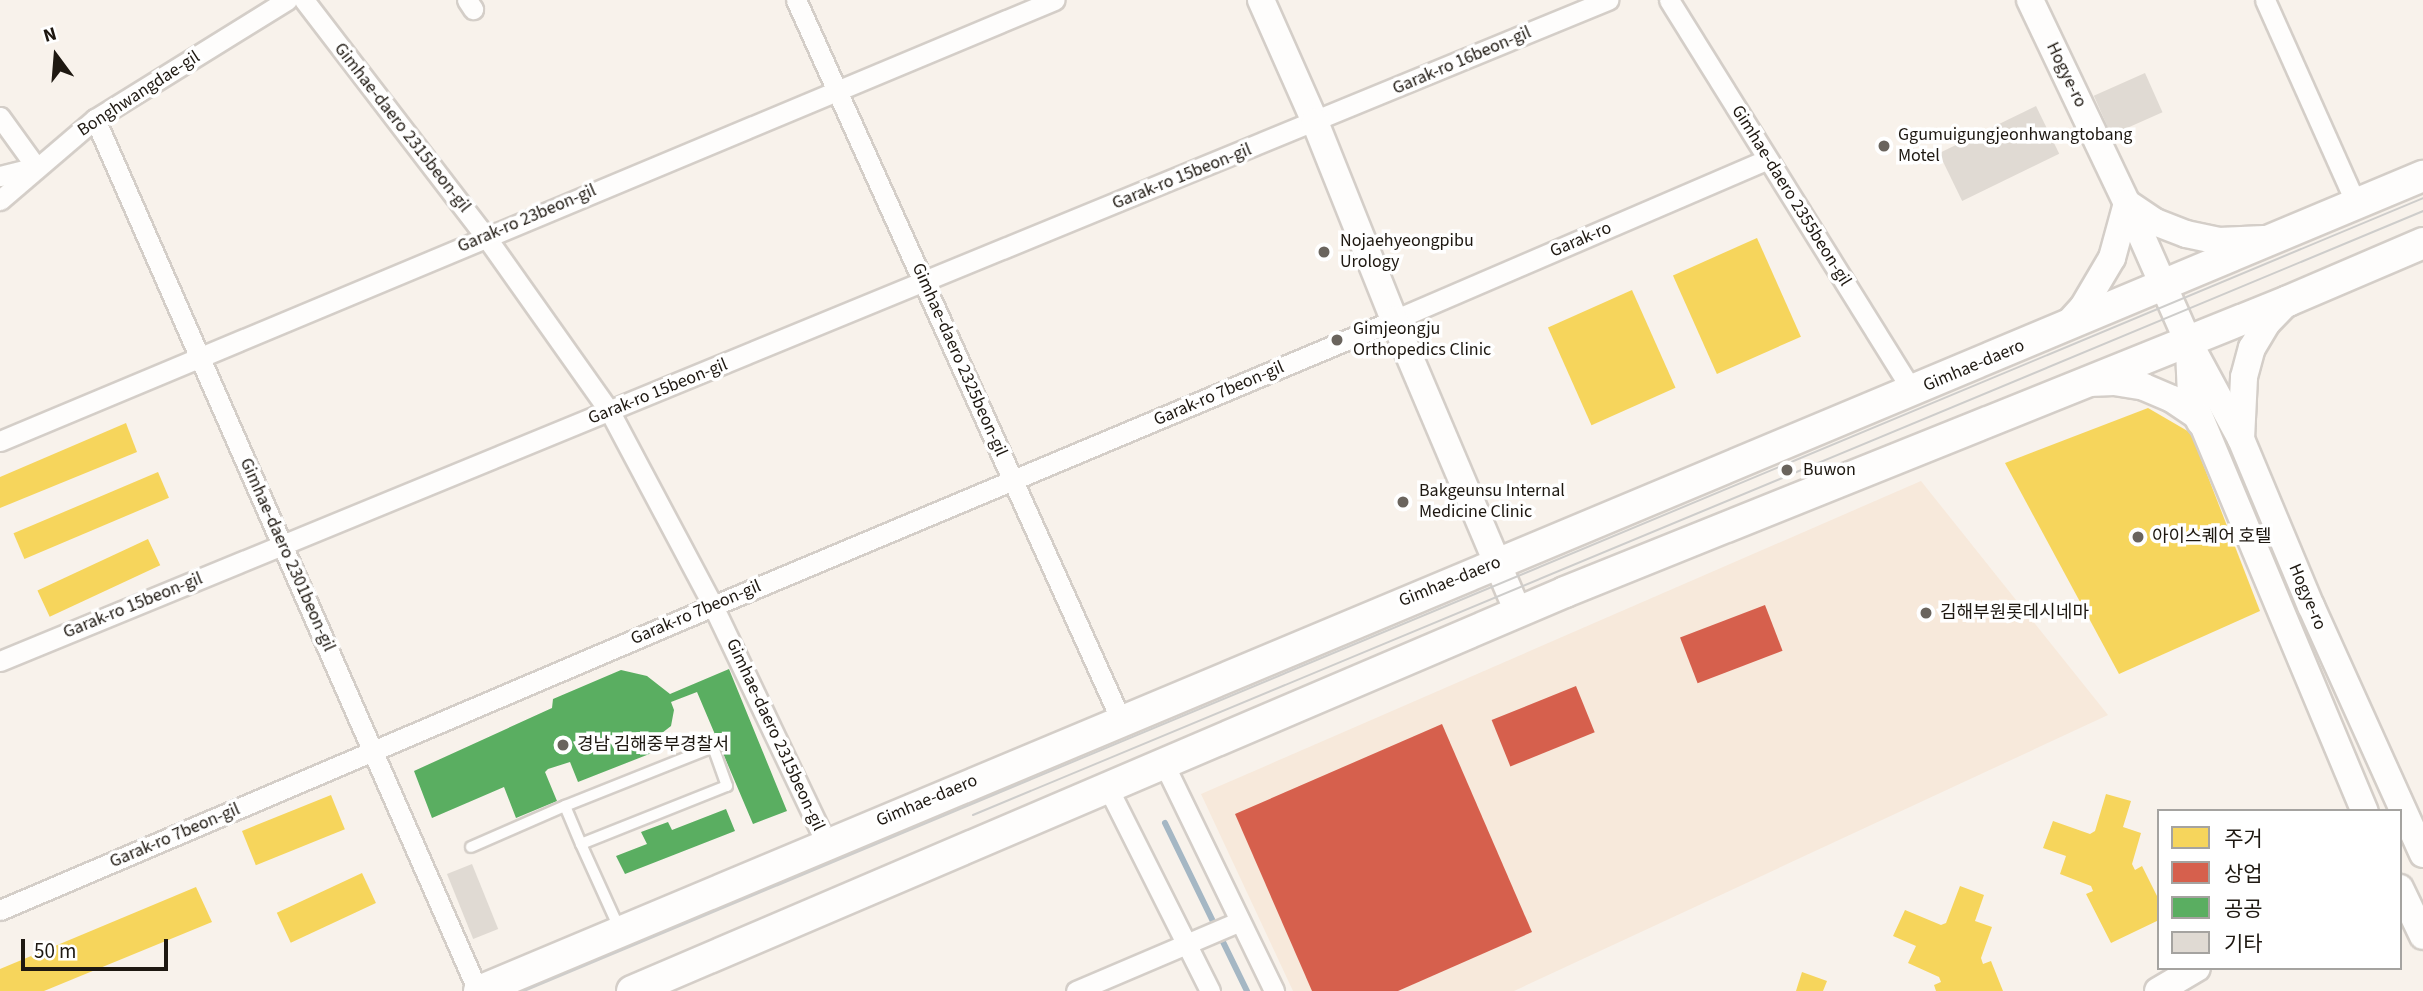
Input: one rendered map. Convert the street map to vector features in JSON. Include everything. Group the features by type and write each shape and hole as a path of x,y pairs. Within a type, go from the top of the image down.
{"main road":[{"path":"1261,0 1315,122 1394,320 1518,612"},
{"name":"Hogye-ro","path":"2030,0 2127,203 2188,341 2241,439 2401,809"},
{"name":"Gimhae-daero","path":"478,991 1498,561 1547,544 1913,392 2423,176"},
{"path":"2063,328 2082,307 2107,266 2122,231 2127,203 2166,226 2186,234 2219,241 2253,242 2286,235"},
{"path":"645,988 1518,612 2288,301 2423,243"},
{"path":"2241,439 2244,377 2252,348 2267,323 2288,301"},
{"name":"Hogye-ro","path":"2188,341 2191,396 2364,809"},
{"path":"2084,383 2114,382 2144,387 2172,399 2196,416 2209,440"},
{"name":"Hogye-ro","path":"2402,812 2416,844"},
{"path":"2402,892 2423,936"},
{"path":"2158,991 2194,970"}],"street":[{"name":"Bonghwangdae-gil","path":"0,200 95,119 288,0"},
{"name":"Gimhae-daero 2315beon-gil","path":"304,0 486,237 610,412 713,606 826,843"},
{"name":"Gimhae-daero 2325beon-gil","path":"796,0 1121,720"},
{"name":"Garak-ro 23beon-gil","path":"0,441 1054,0"},
{"name":"Garak-ro 16beon-gil","path":"1315,122 1608,0"},
{"name":"Gimhae-daero 2355beon-gil","path":"1669,0 1913,392"},
{"path":"2264,0 2356,203"},
{"path":"0,117 36,167 0,176"},
{"name":"Gimhae-daero 2301beon-gil","path":"95,119 478,991"},
{"name":"Garak-ro 15beon-gil","path":"0,662 1315,122"},
{"name":"Garak-ro","path":"1394,320 1767,159"},
{"name":"Garak-ro 7beon-gil","path":"0,910 1394,320"},
{"path":"1164,764 1225,928 1275,991"},
{"path":"1108,788 1210,991"},
{"path":"1076,991 1225,928"}],"lane":[{"path":"471,847 713,747 727,786 581,844"},
{"path":"565,806 620,931"}],"shaded area":[{"path":"1921,481 2108,715 1514,991 1293,991 1201,794"}],"building: 주거":[{"path":"1757,238 1801,337 1717,374 1673,275"},
{"path":"1632,290 1676,388 1591,425 1548,327"},
{"name":"아이스퀘어 호텔","path":"2148,408 2191,433 2260,611 2119,674 2005,463"},
{"path":"126,423 137,452 0,508 0,477"},
{"path":"158,472 169,498 24,559 13,533"},
{"path":"148,539 160,565 50,617 37,591"},
{"path":"2106,794 2131,801 2123,827 2141,833 2132,864 2135,870 2142,866 2157,896 2157,921 2111,943 2086,894 2093,891 2091,886 2060,874 2066,856 2043,848 2053,821 2090,834 2095,831"},
{"path":"331,795 345,829 256,865 242,831"},
{"path":"362,873 376,903 291,943 277,913"},
{"path":"1960,886 1984,895 1975,921 1992,927 1981,958 1983,964 1991,961 2003,991 1936,991 1934,985 1941,982 1939,977 1908,963 1916,946 1893,936 1905,910 1941,925 1946,923"},
{"path":"196,887 212,922 44,991 0,991 0,969"},
{"path":"1802,972 1827,981 1823,991 1796,991"}],"building: 상업":[{"path":"1765,605 1783,651 1698,683 1680,638"},
{"path":"1576,686 1595,732 1510,766 1492,720"},
{"path":"1442,724 1532,932 1398,991 1312,991 1235,814"}],"building: 공공":[{"name":"경남 김해중부경찰서","path":"729,669 787,811 753,824 697,692 671,702 674,710 671,726 653,740 657,751 578,782 570,762 548,769 545,772 557,801 516,818 504,787 432,818 414,771 552,708 553,699 621,670 647,676 670,694"},
{"path":"726,809 735,831 625,874 616,856 647,844 641,832 668,822 672,830"}],"building: 기타":[{"path":"2145,73 2162,112 2111,135 2094,96"},
{"path":"2036,106 2059,154 1962,201 1939,153"},
{"path":"472,864 498,929 473,939 447,874"}],"waterway":[{"path":"1165,823 1247,991"}],"tram line":[{"path":"524,991 2423,198"},
{"path":"973,815 2423,211"}],"place":[{"name":"Ggumuigungjeonhwangtobang Motel","path":"1884,146"},
{"name":"Nojaehyeongpibu Urology","path":"1324,252"},
{"name":"Gimjeongju Orthopedics Clinic","path":"1337,340"},
{"name":"Buwon","path":"1787,470"},
{"name":"Bakgeunsu Internal Medicine Clinic","path":"1403,502"},
{"name":"아이스퀘어 호텔","path":"2138,537"},
{"name":"김해부원롯데시네마","path":"1926,613"},
{"name":"경남 김해중부경찰서","path":"563,745"}]}
